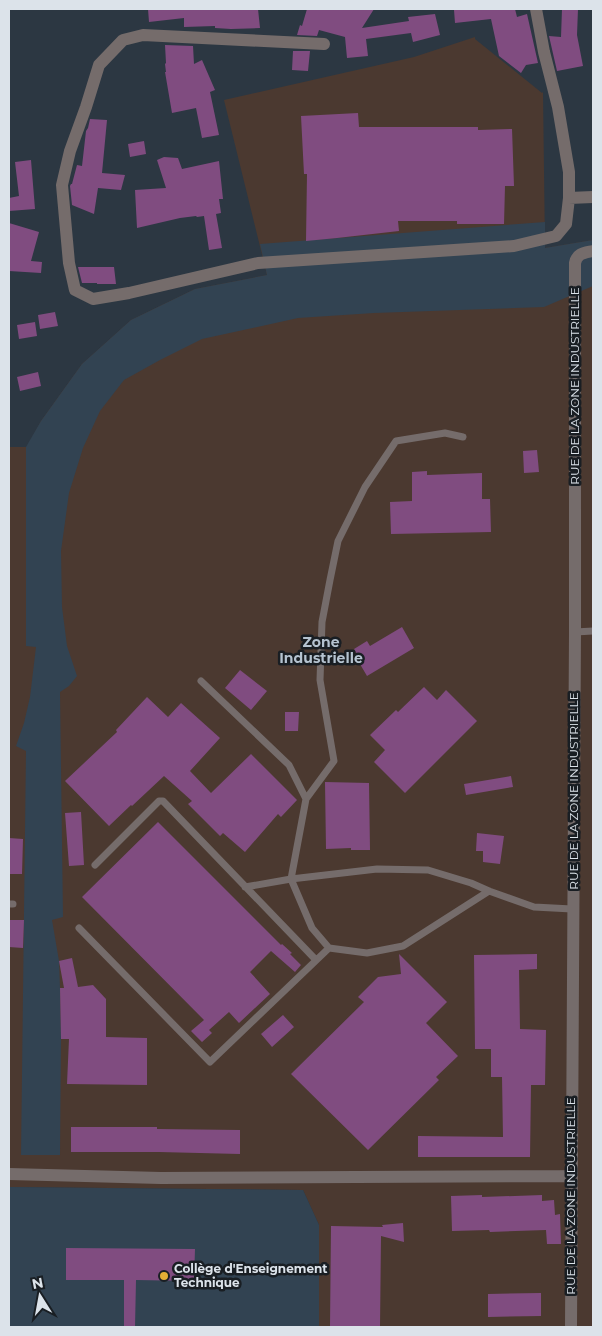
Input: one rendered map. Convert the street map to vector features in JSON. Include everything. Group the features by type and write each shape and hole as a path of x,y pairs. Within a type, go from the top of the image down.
{"street":[{"path":"324,44 143,35 123,40 99,65 70,151 62,185 69,263 76,290 93,299 129,293 258,263 514,246 556,236 566,224 570,198 569,172 558,107 544,52 536,9"},
{"path":"570,198 593,197"},
{"name":"RUE DE LA ZONE INDUSTRIELLE","path":"570,1327 575,632 575,273 578,255 593,251"},
{"path":"9,1174 161,1178 572,1176"}],"lane":[{"path":"463,437 445,433 396,441 365,487 338,541 322,622 320,680 334,761 306,799 291,879 312,928 329,948 367,953 403,946 489,891"},
{"path":"575,632 593,631"},
{"path":"201,681 289,765 306,799"},
{"path":"95,864 163,801 316,960"},
{"path":"245,887 291,879 377,869 428,870 471,883 534,907 572,909"},
{"path":"79,928 210,1062 329,948"}],"shaded area":[{"path":"475,37 475,39 543,92 545,248 593,240 593,1327 319,1327 319,1225 303,1190 9,1187 9,447 27,447 41,421 82,364 131,320 195,289 267,275 224,100 414,57"},
{"path":"545,222 545,248 593,240 593,286 544,307 374,313 298,318 202,339 124,380 100,411 83,448 69,493 61,551 62,607 67,646 77,676 69,686 60,692 63,917 52,920 59,961 60,988 60,1155 21,1155 26,751 16,746 30,697 36,647 26,646 26,447 41,421 82,364 131,320 195,289 267,275 260,244"},
{"name":"Collège d'Enseignement Technique","path":"9,1187 303,1190 319,1225 319,1327 9,1327"}],"building":[{"path":"148,9 258,9 260,28 184,27 184,18 149,22"},
{"path":"307,9 374,9 362,28 409,21 408,17 435,14 440,35 413,42 411,33 366,39 368,56 347,58 345,37 319,30 317,36 297,35"},
{"path":"515,9 517,17 527,14 538,63 526,65 521,73 499,56 491,19 455,23 454,10"},
{"path":"562,9 578,9 577,35 583,66 557,71 549,36 561,37"},
{"path":"165,45 193,46 194,64 202,60 215,90 210,92 219,135 202,138 196,108 172,113 165,72"},
{"path":"293,51 310,51 308,71 292,70"},
{"path":"358,113 359,127 478,127 478,130 512,129 514,186 505,186 504,224 457,224 457,221 398,221 399,231 306,241 307,174 304,174 301,116"},
{"path":"90,119 107,120 102,173 125,175 121,190 98,188 94,214 72,205 70,186 77,165 82,166 86,131"},
{"path":"144,141 146,154 130,157 128,144"},
{"path":"164,157 178,158 182,169 219,161 223,199 219,199 221,213 216,214 222,248 209,250 204,216 180,218 137,228 135,190 166,188 157,160"},
{"path":"31,160 35,209 9,211 9,198 19,196 15,162"},
{"path":"9,223 39,232 31,261 42,262 41,273 9,271"},
{"path":"78,267 114,267 116,284 82,283"},
{"path":"55,312 58,326 40,329 38,315"},
{"path":"35,322 37,336 19,339 17,325"},
{"path":"38,372 41,386 20,391 17,377"},
{"path":"537,450 539,472 524,473 523,451"},
{"path":"427,471 427,475 482,473 482,499 490,499 491,532 391,534 390,502 412,501 412,472"},
{"path":"402,627 414,648 367,676 357,659 359,658 354,649 367,641 370,646"},
{"path":"240,670 267,691 251,710 225,688"},
{"path":"424,687 437,700 446,690 477,721 405,793 374,762 385,750 370,735"},
{"path":"147,697 168,717 181,703 220,738 190,771 211,793 251,754 297,800 281,817 278,814 245,852 223,833 220,836 188,804 192,801 164,776 109,826 65,781 117,732 116,730"},
{"path":"285,712 299,712 298,731 285,731"},
{"path":"511,776 513,787 466,795 464,784"},
{"path":"325,782 369,783 370,850 351,850 351,848 326,849"},
{"path":"81,812 84,865 69,866 65,813"},
{"path":"158,822 281,945 292,953 290,954 301,965 295,972 271,951 250,972 270,994 239,1023 229,1012 209,1030 212,1033 202,1042 191,1031 204,1020 82,897"},
{"path":"477,833 504,836 500,864 483,862 483,851 476,851"},
{"path":"9,838 23,839 22,874 9,874"},
{"path":"9,920 24,920 23,948 9,947"},
{"path":"399,954 447,1002 426,1023 458,1056 436,1077 439,1080 368,1150 291,1074 364,1002 358,997 378,977 401,974"},
{"path":"537,954 537,969 519,970 520,1029 546,1030 545,1085 531,1085 530,1157 418,1157 418,1136 503,1137 502,1077 491,1077 491,1049 475,1049 474,955"},
{"path":"72,958 78,987 93,985 106,999 106,1037 147,1038 147,1085 67,1084 69,1039 61,1039 60,988 64,988 59,961"},
{"path":"283,1015 294,1027 272,1047 261,1034"},
{"path":"71,1127 157,1127 157,1129 240,1130 240,1154 71,1152"},
{"path":"482,1195 482,1197 542,1195 542,1201 554,1200 555,1215 560,1214 561,1244 547,1244 546,1230 452,1231 451,1196"},
{"path":"403,1223 404,1242 381,1236 380,1327 330,1327 331,1226 383,1227 382,1225"},
{"path":"66,1248 195,1249 194,1281 136,1280 135,1327 124,1327 124,1280 66,1280"},
{"path":"541,1293 541,1316 488,1317 488,1294"}],"place":[{"name":"Collège d'Enseignement Technique","path":"164,1276"}],"district":[{"name":"Zone Industrielle","path":"321,650"}]}
